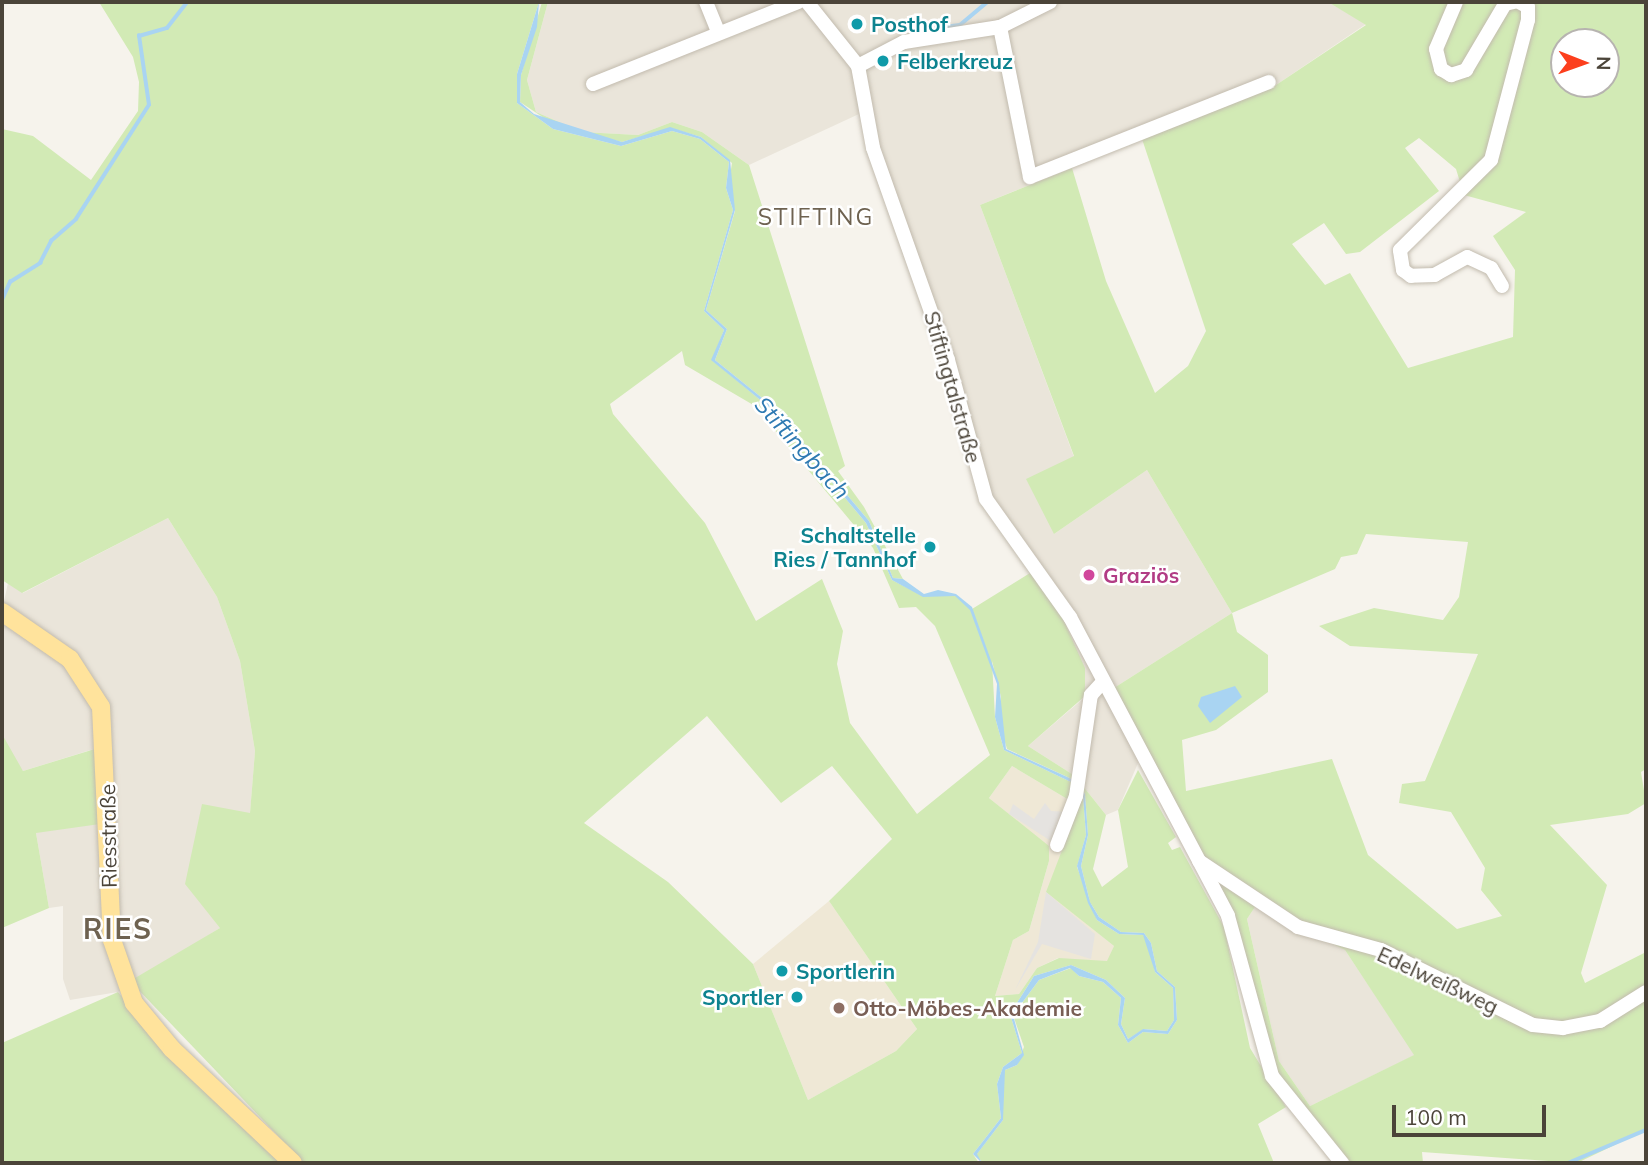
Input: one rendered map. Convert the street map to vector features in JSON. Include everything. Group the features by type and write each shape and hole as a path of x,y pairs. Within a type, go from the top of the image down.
{"main road":[{"name":"Riesstraße","path":"2,611 71,659 100,707 112,940 134,1003 172,1049 293,1163"}],"street":[{"path":"706,2 718,31"},
{"path":"593,84 718,31 798,2"},
{"name":"Stiftingtalstraße","path":"807,2 858,66 873,148 948,360 986,499 1060,600 1101,684 1234,930 1272,1076 1342,1163"},
{"path":"858,66 925,36 1000,27 1050,2"},
{"path":"1456,2 1436,48 1441,69 1451,75 1466,70 1505,4 1514,2"},
{"path":"1502,286 1491,268 1467,257 1435,275 1411,276 1403,270 1400,250 1491,160 1528,20 1528,7 1519,2"},
{"path":"1000,27 1030,177 1269,82"},
{"path":"1056,845 1080,779 1091,695 1101,684"},
{"name":"Edelweißweg","path":"1199,861 1298,927 1381,950 1533,1025 1563,1028 1600,1021 1646,992"}],"shaded area":[{"path":"548,2 1328,2 1366,24 1276,85 980,205 1074,457 1054,534 1147,470 1232,613 1106,693 1141,756 1118,810 1106,815 1075,776 1028,746 1085,697 1058,608 982,505 944,366 859,114 749,165 702,132 672,122 638,135 582,132 536,112 527,80"},
{"path":"168,518 217,597 240,661 255,751 250,814 220,928 118,992 70,1000 63,979 63,906 49,908 36,833 97,748 23,771 13,759 2,734 2,610 8,583 23,593"},
{"name":"Otto-Möbes-Akademie","path":"1012,766 1079,806 1047,892 1114,946 1108,961 1094,965 1058,958 1037,968 1019,994 995,996 1013,940 1029,931 1049,861 1049,847 989,798"},
{"path":"1045,803 1051,811 1068,812 1057,845 1009,814 1013,804 1034,819"},
{"path":"1046,892 1095,934 1091,959 1042,944 1015,990 1038,942"},
{"name":"Otto-Möbes-Akademie","path":"829,901 917,1029 896,1051 808,1100 753,964"},
{"path":"1255,907 1345,950 1415,1055 1310,1106 1279,1061 1247,919"}],"green space":[{"path":"99,2 539,2 517,74 517,103 553,129 621,146 672,131 700,139 729,162 726,188 733,210 704,311 724,330 712,360 770,408 866,523 892,580 923,596 938,591 955,595 972,609 1030,573 1058,608 1085,668 1085,696 1028,746 1075,776 1106,815 1093,869 1102,887 1128,867 1118,810 1138,770 1176,837 1168,843 1172,850 1180,847 1224,927 1250,1048 1286,1107 1258,1124 1274,1163 983,1163 976,1155 1003,1120 1000,1084 1005,1070 1017,1065 1022,1053 1003,1067 997,1084 1001,1118 973,1154 979,1163 304,1163 130,981 220,928 185,884 202,804 250,813 255,751 240,661 217,597 168,518 22,593 2,580 2,129 33,136 91,180 138,111 139,82 133,57","holes":["682,351 685,365 755,406 873,548 899,608 916,607 935,626 990,755 917,814 850,723 837,664 843,631 822,579 756,621 705,523 613,414 610,404","992,661 1001,697 998,718 1007,749 1076,781 1085,794 1088,835 1081,866 1090,900 1077,867 1086,835 1083,796 1073,783 1004,750 995,717","707,716 781,803 832,766 892,839 829,901 917,1029 896,1051 808,1100 753,964 668,882 584,823","1012,766 1079,806 1046,892 1114,946 1107,961 1059,958 1037,968 1019,994 995,996 1013,940 1029,931 1049,861 1049,846 989,798","1091,903 1099,917 1121,932 1144,933 1151,943 1157,971 1175,987 1177,1020 1168,1034 1143,1032 1128,1043 1118,1025 1121,998 1103,982 1079,976 1071,968 1039,980 1013,1015 1024,1047 1022,1053 1010,1014 1034,976 1071,965 1106,980 1125,998 1121,1024 1128,1039 1144,1029 1167,1031 1174,1020 1173,988 1155,972 1149,943 1143,935 1119,934 1097,920"]},
{"path":"542,2 548,2 527,80 536,112 582,132 638,135 672,122 702,132 749,165 845,466 838,471 864,507 903,579 893,578 869,521 772,406 715,360 727,329 706,310 735,211 728,188 732,163 701,137 671,128 622,142 556,126 520,102 521,75"},
{"path":"1328,2 1646,2 1646,769 1641,772 1646,803 1628,814 1550,825 1607,885 1581,973 1585,983 1646,952 1646,1130 1577,1163 1422,1152 1423,1163 1340,1163 1272,1076 1238,944 1106,693 1232,613 1147,470 1054,534 1026,479 1074,456 980,205 1072,168 1106,281 1155,393 1188,366 1206,331 1142,139 1276,85 1366,25","holes":["1419,138 1456,169 1464,195 1526,212 1493,236 1515,270 1513,337 1408,368 1350,273 1325,285 1292,244 1324,223 1346,254 1360,252 1439,191 1405,148","1366,534 1468,542 1459,597 1443,620 1374,608 1319,626 1350,646 1478,654 1425,781 1402,784 1399,803 1451,812 1485,868 1481,890 1502,916 1457,929 1368,855 1332,759 1186,791 1182,740 1216,730 1268,692 1268,655 1237,632 1232,613 1335,569 1341,557 1357,554","1255,907 1345,950 1414,1055 1310,1106 1279,1061 1247,919"]},
{"path":"2,734 23,771 98,748 100,824 36,833 49,908 2,928"},
{"path":"118,992 158,1041 283,1163 2,1163 2,1043"}],"water":[{"name":"Stiftingbach","path":"539,2 537,27 521,75 520,102 534,114 622,142 670,127 701,137 730,160 735,210 706,310 727,329 715,360 772,406 869,521 893,578 903,579 924,594 938,590 956,594 972,607 999,683 1006,749 1076,781 1085,794 1088,835 1081,866 1090,902 1099,917 1121,932 1144,933 1151,943 1157,971 1175,987 1177,1020 1168,1034 1143,1032 1128,1043 1118,1025 1121,998 1103,982 1079,976 1070,968 1039,980 1013,1015 1024,1055 1017,1065 1005,1070 1003,1120 977,1154 982,1163 973,1154 1001,1118 997,1084 1003,1067 1022,1053 1010,1014 1034,976 1071,965 1106,980 1125,998 1121,1024 1128,1039 1143,1029 1167,1031 1174,1020 1173,988 1155,972 1143,935 1119,934 1097,920 1088,903 1077,866 1086,835 1083,796 1073,783 1004,750 995,717 997,684 970,610 955,596 923,597 892,580 866,523 770,408 711,360 724,330 704,311 733,210 726,188 729,162 700,139 672,131 621,146 553,129 517,103 517,74"},
{"path":"1235,686 1242,697 1210,723 1198,706 1201,697"}],"waterway":[{"path":"2,300 10,282 40,263 51,241 76,219 149,105 139,36 167,28 187,2"},
{"path":"936,28 960,25 987,2"},
{"path":"1568,1163 1646,1130"}],"place":[{"name":"Posthof","path":"857,24"},
{"name":"Felberkreuz","path":"883,61"},
{"name":"Schaltstelle Ries / Tannhof","path":"930,547"},
{"name":"Graziös","path":"1089,575"},
{"name":"Sportlerin","path":"782,971"},
{"name":"Sportler","path":"797,997"},
{"name":"Otto-Möbes-Akademie","path":"839,1008"}],"district":[{"name":"STIFTING","path":"816,217"},
{"name":"RIES","path":"118,929"}]}
